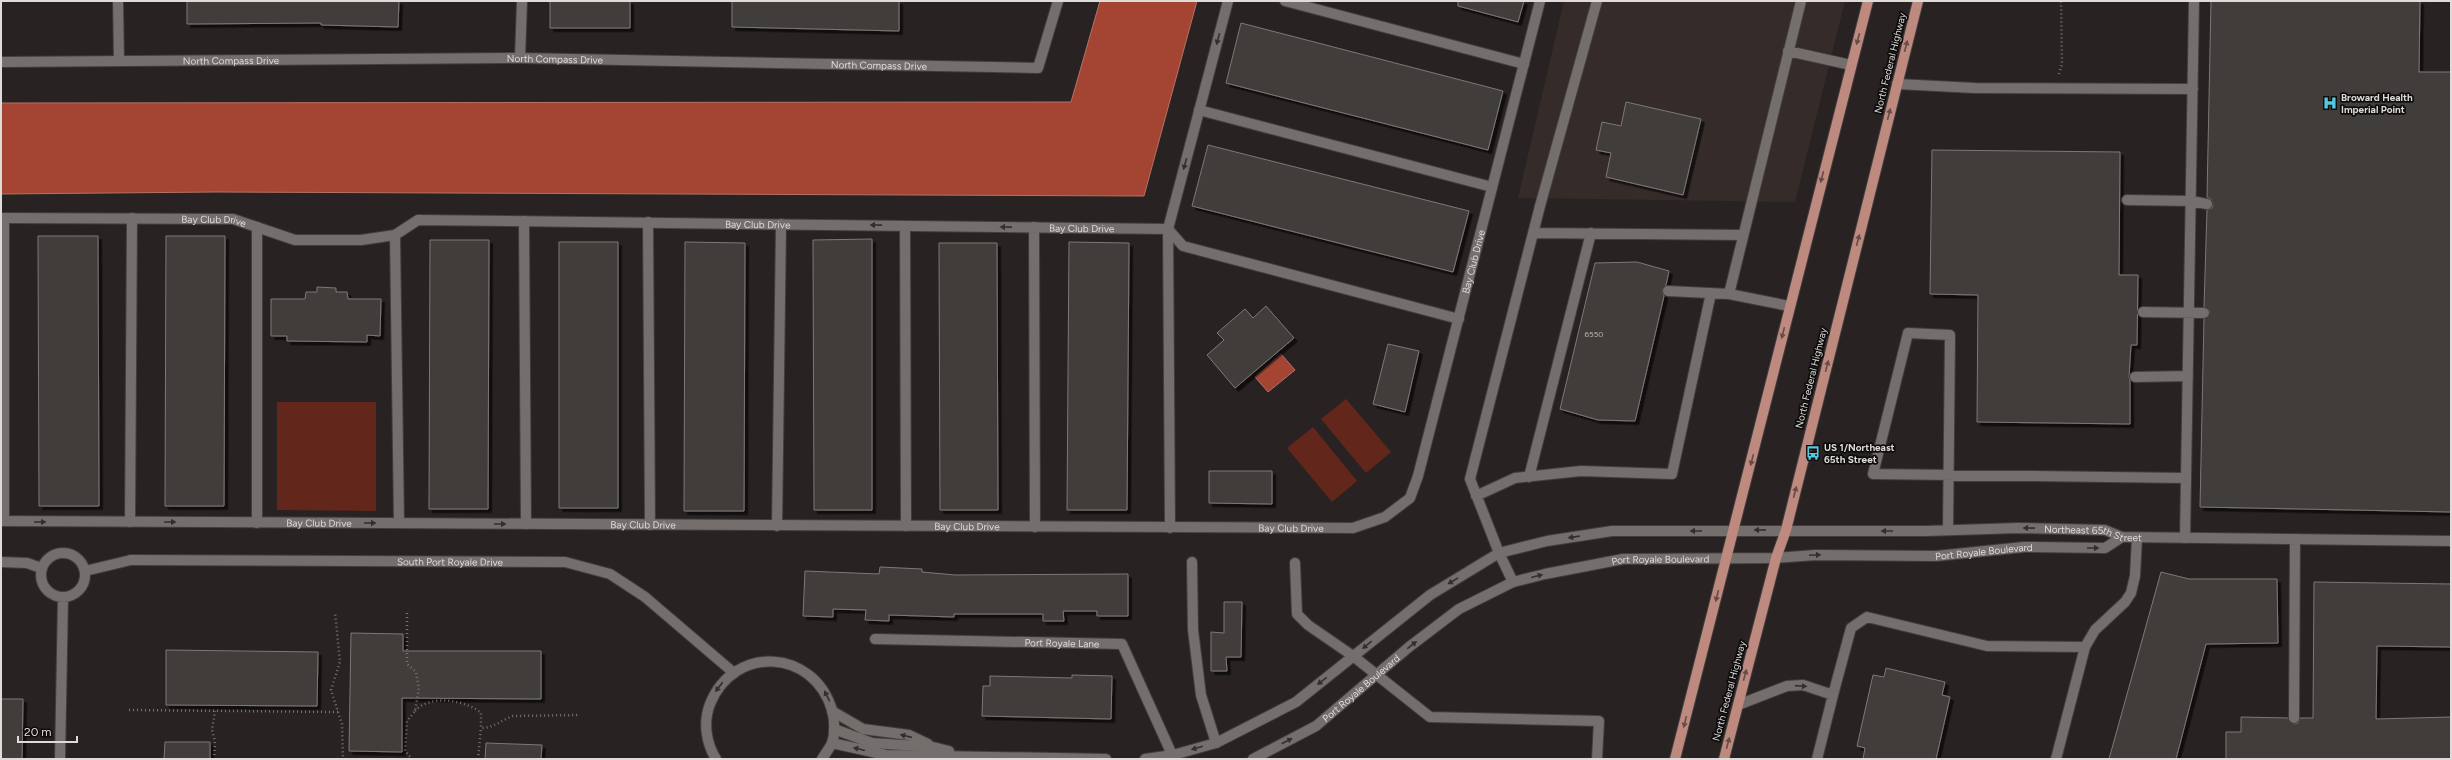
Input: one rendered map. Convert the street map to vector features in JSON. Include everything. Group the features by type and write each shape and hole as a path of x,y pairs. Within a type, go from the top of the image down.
{"main road":[{"path":"1675,759 1868,1"},
{"name":"North Federal Highway","path":"1724,759 1776,558 1786,530 1918,1"}],"street":[{"path":"118,1 119,61"},
{"path":"520,58 522,1"},
{"name":"North Compass Drive","path":"1,62 520,58 1038,68 1058,1"},
{"path":"1170,528 1168,229 1228,1"},
{"path":"1285,1 1524,64"},
{"name":"Bay Club Drive","path":"3,521 1353,528 1385,517 1410,498 1418,476 1540,1"},
{"path":"1513,582 1499,553 1470,479 1597,1"},
{"path":"1729,294 1801,1"},
{"path":"2185,538 2194,1"},
{"path":"1788,51 1852,65"},
{"path":"1897,84 1975,88 2193,89"},
{"path":"1199,110 1492,187"},
{"path":"2127,200 2191,201 2207,204"},
{"path":"2,218 3,521"},
{"name":"Bay Club Drive","path":"2,218 233,219 294,240 361,240 395,234 418,220 1168,229"},
{"path":"130,522 132,218"},
{"path":"524,221 526,524"},
{"path":"648,222 650,525"},
{"path":"777,526 781,224"},
{"path":"905,226 906,526"},
{"path":"257,227 257,523"},
{"path":"1034,227 1035,527"},
{"path":"1168,229 1183,246 1459,319"},
{"path":"1534,234 1591,233 1743,235"},
{"path":"1529,477 1591,233"},
{"path":"395,234 399,524"},
{"path":"1668,291 1729,294 1790,306"},
{"path":"1476,496 1515,478 1581,471 1672,474 1711,293"},
{"path":"2143,312 2204,313"},
{"path":"1948,530 1949,475 1950,335 1908,333 1873,474 1949,475 2186,478"},
{"path":"2135,377 2188,376"},
{"name":"Northeast 65th Street","path":"1734,530 1948,530 2018,528 2105,530 2122,537 2137,538 2451,541"},
{"path":"1145,759 1174,757 1216,743 1296,702 1430,595 1499,553 1547,541 1612,531 1734,530"},
{"name":"Port Royale Boulevard","path":"1253,759 1316,726 1377,676 1409,647 1459,609 1513,582 1623,559 1776,558 1816,555 1936,556 2024,547 2106,548 2122,537"},
{"path":"2056,759 2085,647 2095,630 2125,602 2131,593 2135,576 2137,538"},
{"path":"2294,718 2295,539"},
{"path":"58,553 70,554 80,560 85,571 85,582 78,592 63,597 56,597 46,590 41,580 41,568 48,558 58,553"},
{"name":"South Port Royale Drive","path":"85,571 131,560 565,562 610,574 645,597 734,673"},
{"path":"1,562 27,563 41,568"},
{"path":"1192,562 1193,630 1201,695 1216,743"},
{"path":"1295,563 1296,614 1308,625 1353,656 1430,718 1599,721 1597,759"},
{"path":"60,759 63,597"},
{"path":"1817,759 1851,628 1867,617 1987,646 2085,647"},
{"name":"Port Royale Lane","path":"875,639 1122,644 1174,757"},
{"path":"716,759 707,737 706,722 708,708 714,694 734,673 760,662 788,664 813,678 823,688 832,711 834,729 832,743 822,759"},
{"path":"1738,705 1787,686 1803,685 1833,695"},
{"path":"832,711 863,729 909,735 933,747"},
{"path":"834,729 872,743 933,747 964,755"},
{"path":"832,743 899,757 964,755 1106,759"}],"path":[{"path":"2058,75 2062,64 2061,1"},
{"path":"335,612 340,662 331,690 342,724 343,759"},
{"path":"407,612 408,664 416,672 419,688 415,711"},
{"path":"412,759 405,751 407,721 420,705 436,701 472,706 481,713 478,759"},
{"path":"130,710 338,712"},
{"path":"214,759 215,741 212,730 215,711"},
{"path":"481,728 490,728 504,719 513,716 579,716"}],"shaded area":[{"path":"1100,1 1197,1 1144,196 216,192 1,194 1,103 1071,102"},
{"path":"1564,1 1845,1 1795,202 1518,198"},
{"path":"1281,354 1295,370 1268,392 1255,377"},
{"path":"1346,399 1391,452 1366,473 1321,419"},
{"path":"277,402 376,402 376,511 277,510"},
{"path":"1313,427 1357,481 1332,502 1287,448"}],"building":[{"path":"187,1 399,1 398,27 321,25 321,23 187,24"},
{"path":"550,1 630,1 630,28 550,28"},
{"path":"732,1 899,1 899,31 732,27"},
{"path":"1458,1 1524,1 1518,22 1458,6"},
{"name":"Broward Health Imperial Point","path":"2211,1 2420,1 2419,72 2451,72 2451,512 2200,507 2204,319 2210,313 2209,310 2204,307 2207,210 2212,208 2213,205 2211,199 2207,197"},
{"path":"1241,23 1503,91 1488,150 1226,83"},
{"path":"1626,102 1701,119 1683,195 1606,177 1611,153 1596,150 1602,122 1621,126"},
{"path":"1208,145 1469,211 1453,272 1192,206"},
{"path":"1932,150 2120,152 2119,275 2138,275 2137,345 2131,345 2129,377 2130,424 1977,422 1978,295 1930,294"},
{"path":"38,236 98,236 99,506 39,506"},
{"path":"166,236 225,236 224,506 165,506"},
{"path":"872,239 872,510 814,510 813,240"},
{"path":"430,240 489,240 488,509 429,509"},
{"path":"559,242 618,242 618,508 559,508"},
{"path":"685,242 745,243 744,511 684,511"},
{"path":"1069,242 1129,243 1127,510 1067,510"},
{"path":"939,243 997,243 998,510 940,510"},
{"path":"1637,262 1669,271 1666,285 1662,290 1664,296 1635,421 1598,420 1560,409 1595,263"},
{"path":"317,287 336,288 336,292 347,292 348,299 381,299 380,336 367,335 367,342 287,341 287,336 271,336 271,299 305,299 306,292 317,292"},
{"path":"1266,306 1294,338 1235,388 1207,355 1224,340 1217,333 1245,309 1253,318"},
{"path":"1388,344 1419,351 1405,412 1373,404"},
{"path":"1209,471 1272,471 1272,504 1209,503"},
{"path":"880,567 922,569 922,572 955,575 1128,574 1128,616 1097,616 1097,611 1063,611 1064,621 1043,621 1043,614 954,614 954,617 889,615 889,621 865,620 866,610 833,609 833,617 803,616 805,571 879,574"},
{"path":"2161,572 2189,579 2277,579 2278,643 2206,644 2176,759 2109,759"},
{"path":"2314,582 2451,584 2451,647 2377,646 2376,719 2451,717 2451,759 2226,759 2226,732 2241,732 2241,717 2288,718 2294,724 2298,723 2300,718 2313,718"},
{"path":"1224,602 1242,602 1241,657 1226,657 1227,671 1211,671 1211,632 1224,633"},
{"path":"351,633 403,634 403,651 541,651 541,699 402,698 402,752 349,751"},
{"path":"166,650 318,652 317,706 166,705"},
{"path":"1886,668 1945,682 1942,695 1950,697 1936,759 1863,759 1865,748 1857,746 1873,675 1884,677"},
{"path":"1072,675 1112,676 1111,719 982,716 983,686 990,686 990,676 1072,678"},
{"path":"1,699 23,699 22,759 1,759"},
{"path":"165,742 210,742 210,759 164,759"},
{"path":"486,743 542,745 541,759 485,759"}],"place":[{"name":"Broward Health Imperial Point","path":"2330,103"},
{"name":"US 1/Northeast 65th Street","path":"1813,453"}]}
